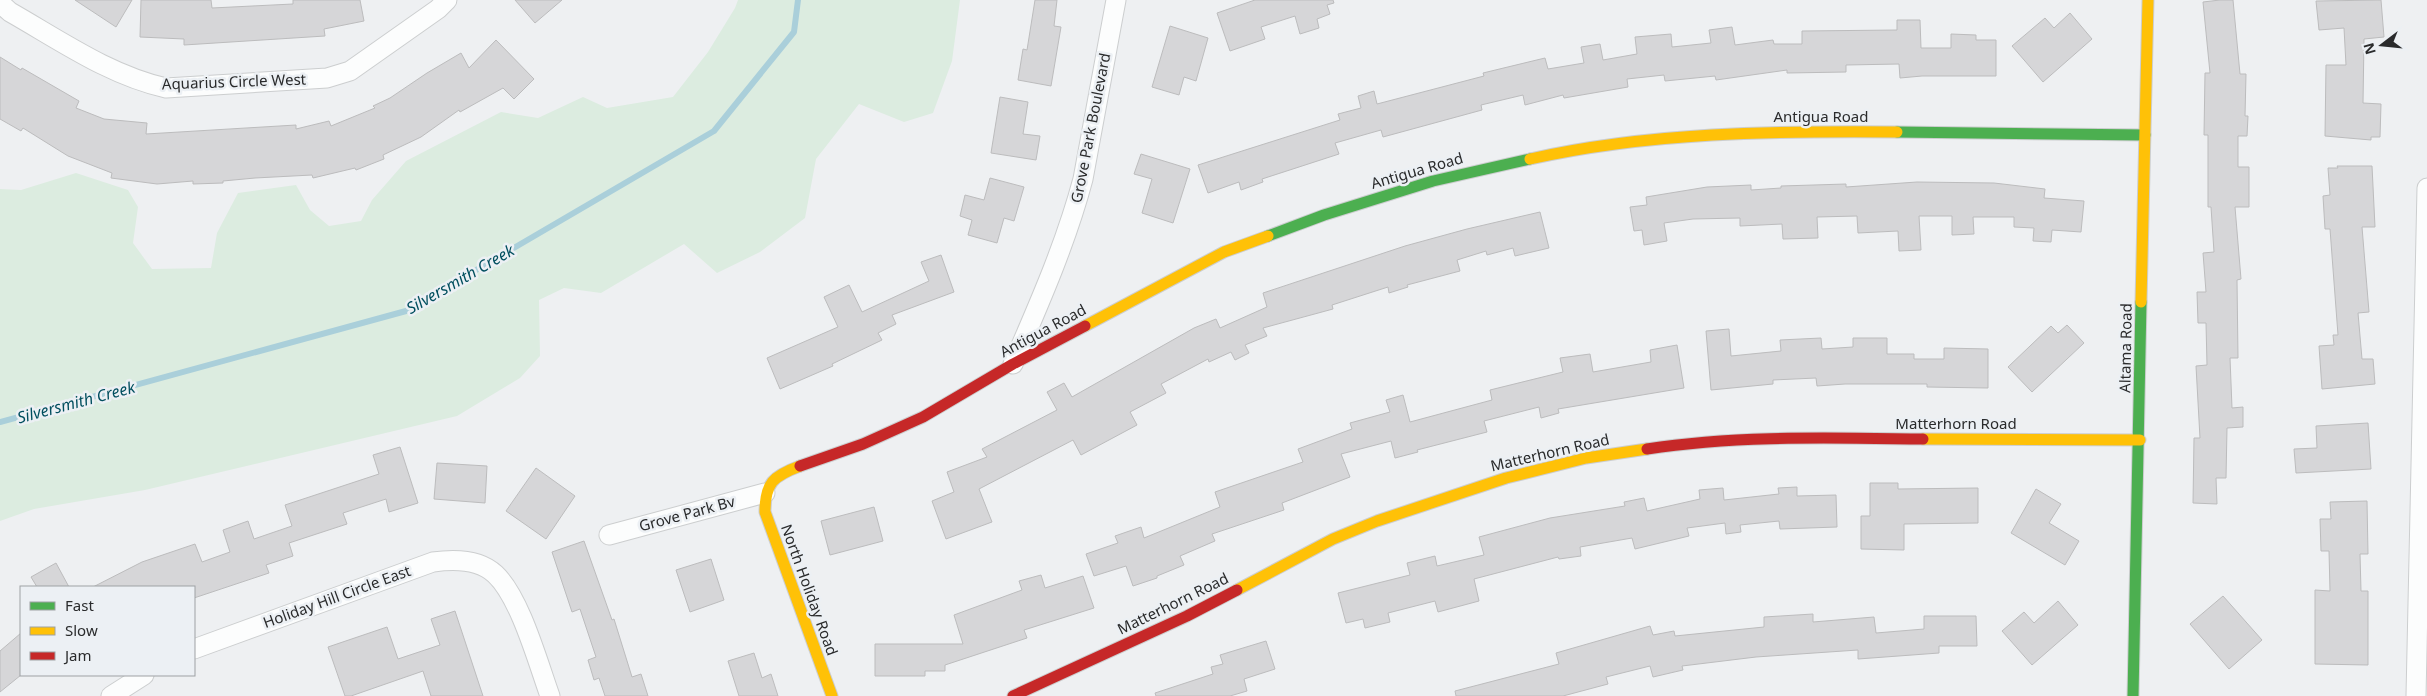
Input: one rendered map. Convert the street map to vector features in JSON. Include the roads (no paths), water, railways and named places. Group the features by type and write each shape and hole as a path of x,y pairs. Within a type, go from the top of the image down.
{"street":[{"name":"Grove Park Boulevard","path":"1013,364 1044,292 1083,179 1116,0"},
{"name":"Altama Road","path":"2133,696 2148,0"},
{"name":"Aquarius Circle West","path":"0,3 115,72 166,88 327,78 350,71 443,5"},
{"name":"Antigua Road","path":"766,493 772,480 784,472 863,444 923,417 1013,364 1224,252 1324,215 1424,183 1520,160 1630,142 1709,134 1777,131 2146,135"},
{"path":"2416,696 2424,447 2427,188"},
{"name":"Matterhorn Road","path":"1013,696 1187,616 1333,539 1376,521 1506,478 1586,458 1690,442 1786,438 2140,440"},
{"name":"Grove Park Bv","path":"609,535 766,493"},
{"name":"North Holiday Road","path":"766,493 765,512 832,696"},
{"name":"Holiday Hill Circle East","path":"195,648 433,562 455,559 482,566 494,573 505,586 521,618 550,696"},
{"path":"111,696 142,676"}],"waterway":[{"name":"Silversmith Creek","path":"0,422 406,311 714,131 794,32 798,0"}]}
